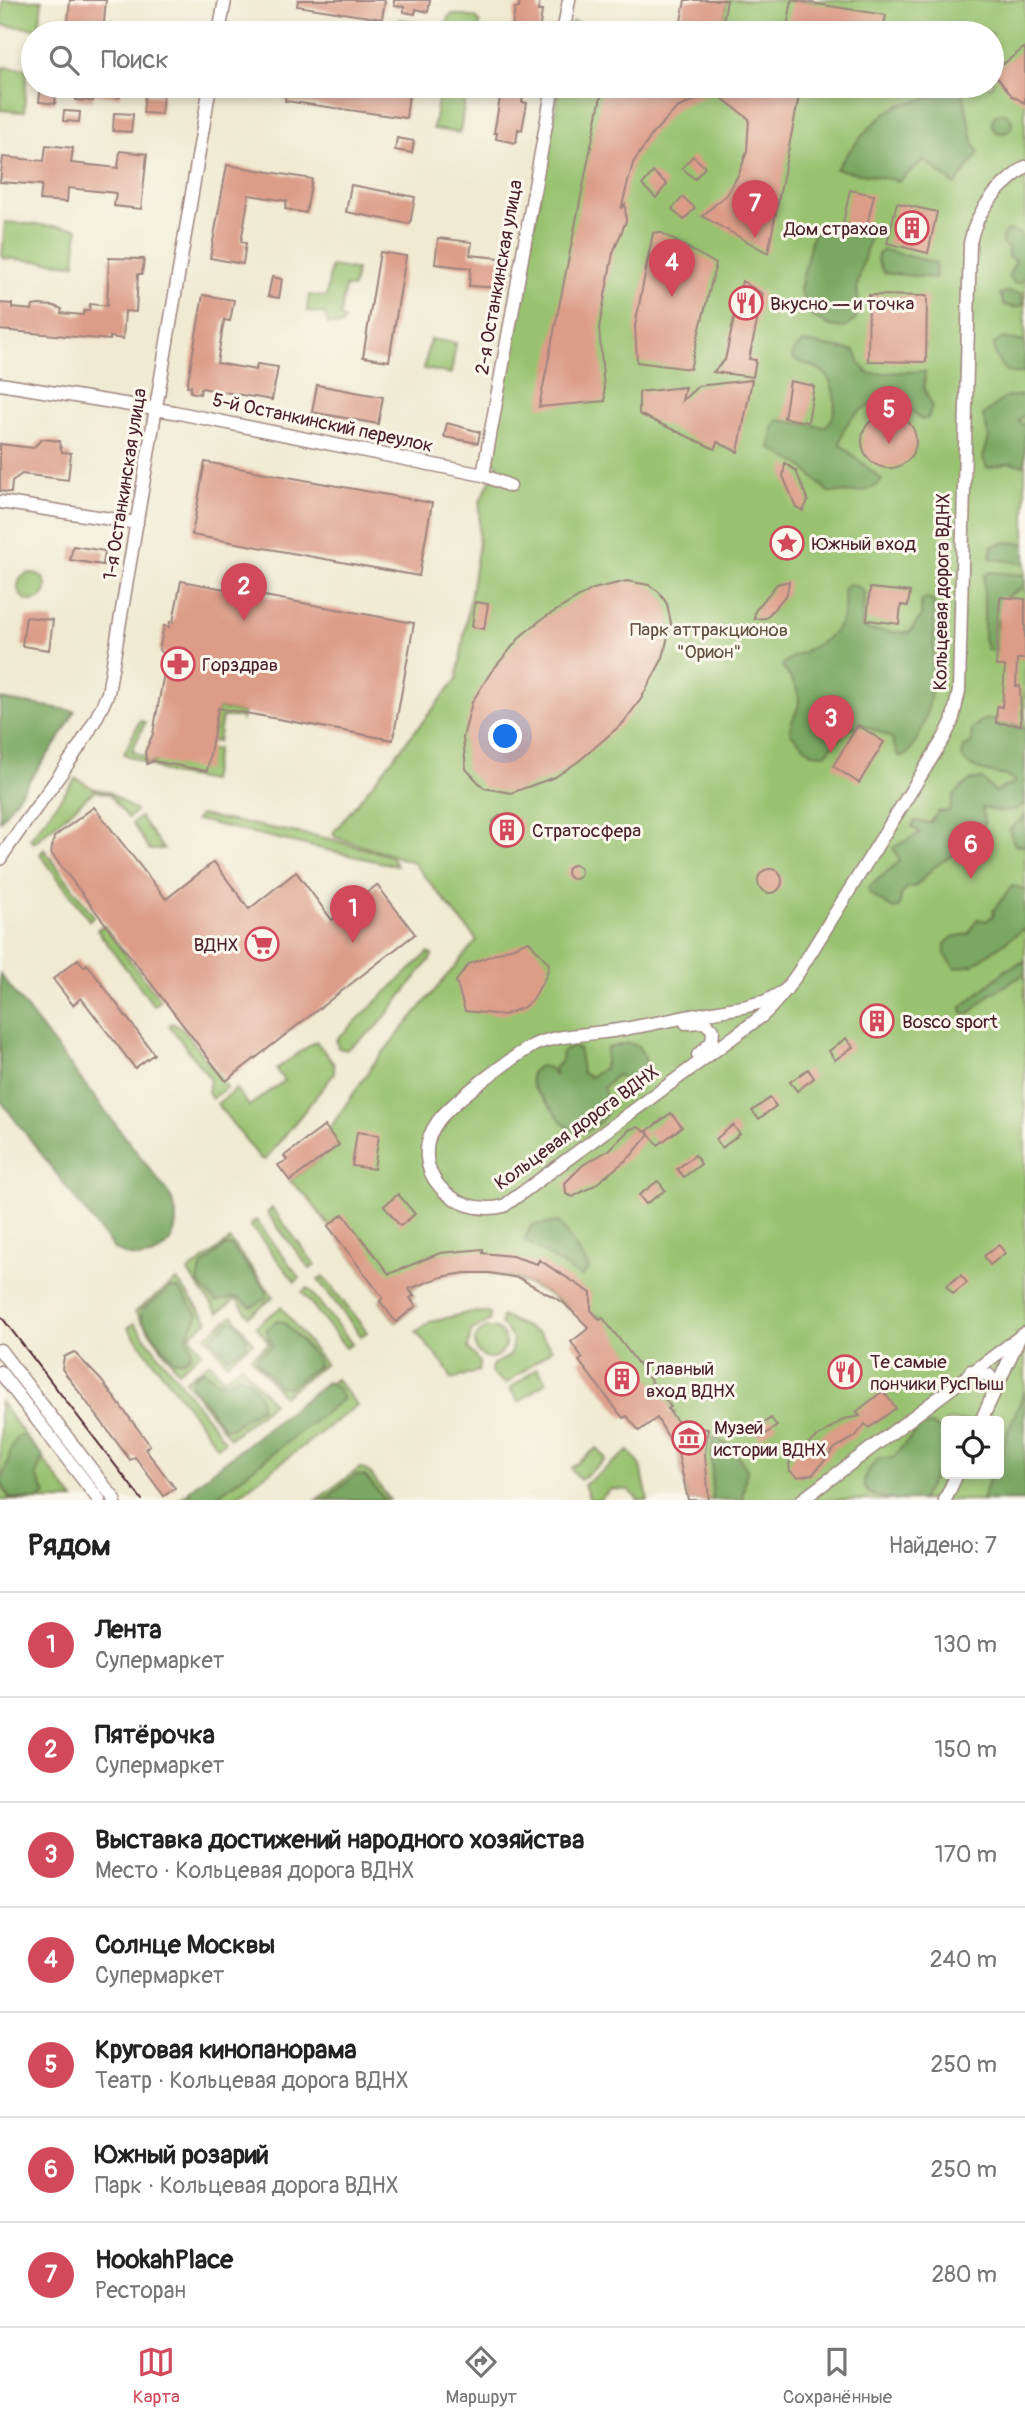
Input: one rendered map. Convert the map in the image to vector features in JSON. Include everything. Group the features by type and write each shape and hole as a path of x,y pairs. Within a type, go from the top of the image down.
{"street":[{"path":"221,21 225,0"},
{"path":"565,21 569,0"},
{"name":"1-я Останкинская улица","path":"0,859 101,711 113,669 208,98"},
{"name":"2-я Останкинская улица","path":"483,475 551,98"},
{"name":"Кольцевая дорога ВДНХ","path":"786,990 755,1004 547,1041 527,1050 459,1101 438,1121 428,1148 432,1177 443,1192 459,1204 481,1209 504,1206 762,1016 786,990 944,737 957,707 970,243 983,207 999,188 1025,167"},
{"name":"5-й Останкинский переулок","path":"0,384 156,408 483,475 510,486"},
{"path":"0,502 137,523"},
{"path":"648,1025 661,1027 700,1021 713,1030 709,1047 676,1077"},
{"path":"802,1500 1023,1334"},
{"path":"983,1416 1023,1334"},
{"path":"0,1350 115,1500"},
{"path":"971,1371 989,1376 993,1385 992,1397"},
{"path":"0,1372 99,1500"},
{"path":"944,1500 954,1479"}],"green space":[{"path":"3,0 42,0 40,21 21,21 21,27 1,25"},
{"name":"Парк аттракционов \"Орион\"","path":"727,0 1025,0 1025,1500 688,1500 678,1453 662,1424 675,1413 668,1406 585,1357 602,1319 598,1315 588,1323 568,1307 526,1283 481,1272 458,1273 434,1279 410,1290 414,1296 410,1299 416,1306 396,1322 380,1301 383,1298 307,1197 290,1181 338,1145 328,1131 374,1063 477,940 413,862 335,837 333,833 457,679 478,549 480,501 498,465 491,458 558,98 1004,98 1004,21 723,21"},
{"path":"453,14 476,18 478,21 447,21"},
{"path":"3,67 21,68 24,112 0,110"},
{"path":"438,98 465,98 460,133 433,129"},
{"path":"964,98 973,142 979,153 955,185 924,160 899,181 836,169 866,132 885,114 903,104 925,99"},
{"path":"998,113 1006,113 1012,123 1006,133 998,133 992,127 992,119"},
{"path":"5,222 78,228 75,264 2,258"},
{"path":"1008,230 1019,233 1025,243 1025,277 1020,283 1014,283 1008,276 1016,261 1008,257 1008,248 1002,244 1002,236"},
{"path":"817,231 871,231 857,286 859,307 855,320 845,328 830,326 811,316 800,290 812,236"},
{"path":"884,250 936,263 935,278 884,273 877,260 878,254"},
{"path":"331,266 356,270 353,288 345,287 340,317 345,320 341,326 328,324 325,314 307,311 309,295 326,297"},
{"path":"1000,294 1022,294 1023,305 1016,308 1004,305"},
{"path":"1003,338 1025,342 1025,371 1007,371 999,362 994,344"},
{"path":"430,339 456,343 451,374 424,369"},
{"path":"802,342 855,351 860,364 869,374 925,371 924,388 932,406 928,418 921,420 904,405 882,403 862,410 847,424 840,444 882,480 871,489 828,492 802,466 770,448 774,425 778,420 824,427 833,416 834,392 827,377 820,370 792,358 793,352"},
{"path":"1025,395 1025,414 1018,421 1025,425 1025,465 1010,463 987,468 983,458 989,437 983,415 1005,397"},
{"path":"1007,542 1025,544 1025,564 990,558 992,546"},
{"path":"990,572 1025,575 1025,587 1002,599 1003,609 997,623 1002,649 997,652 987,649 984,638 984,576"},
{"path":"32,573 42,577 46,587 42,597 32,601 22,597 18,587 22,577"},
{"path":"848,584 861,588 864,593 862,627 868,630 909,633 921,616 921,602 927,598 934,602 929,704 924,724 905,756 898,756 891,737 860,724 847,730 825,754 812,753 791,734 799,696 782,666 790,658 822,642 836,629 844,613 843,589"},
{"path":"0,699 75,711 60,738 0,821"},
{"path":"218,708 244,713 242,720 240,717 222,717 218,742 212,741"},
{"path":"988,719 1003,720 1025,729 1025,804 1009,811 982,808 985,823 971,843 934,867 916,886 907,888 901,896 899,908 893,909 870,894 869,887 900,861 893,848 920,833 912,827 915,821 930,823 938,812 949,811 954,795 971,780 982,779 995,792 1015,782 1005,776 974,767 962,757 964,747 971,744 972,729"},
{"path":"140,720 145,723 132,751 147,758 148,763 217,749 211,781 171,774 124,754"},
{"path":"76,778 93,788 109,792 136,811 128,818 109,794 94,791 34,843 30,839"},
{"path":"199,815 326,838 391,856 397,866 196,820"},
{"path":"1025,816 1025,846 1015,845 1009,830"},
{"path":"140,817 164,849 150,850 132,823"},
{"path":"44,849 94,916 89,920 40,854"},
{"path":"1012,886 1025,889 1025,928 973,965 955,968 945,954 945,944 953,937 969,934 977,919 986,921 994,915 993,911"},
{"path":"103,925 159,998 160,1001 154,1006 97,930"},
{"path":"428,953 432,955 431,958 377,1027 346,1050 338,1048 336,1040"},
{"path":"1025,961 1025,974 991,994 969,1014 963,1014 962,1007 1007,969"},
{"path":"0,974 169,1194 175,1209 173,1237 155,1254 129,1256 114,1249 0,1100"},
{"path":"172,1023 183,1029 227,1087 212,1099 208,1092 210,1079 169,1025"},
{"path":"316,1041 334,1064 334,1074 265,1160 260,1158 217,1104 236,1089 249,1106 284,1081 276,1069"},
{"path":"628,1043 638,1046 646,1059 646,1071 639,1079 629,1080 617,1075 603,1088 608,1102 607,1114 589,1130 575,1131 568,1127 533,1087 531,1073 539,1066 549,1068 556,1076 554,1068 561,1061 562,1052 571,1047 579,1049 582,1073 590,1077 604,1068 607,1048"},
{"path":"272,1208 315,1265 310,1269 267,1213"},
{"path":"256,1220 300,1278 295,1282 250,1225"},
{"path":"559,1222 589,1268 581,1277 524,1240 532,1225"},
{"path":"230,1240 274,1297 249,1316 236,1299 218,1313 188,1272"},
{"path":"225,1246 231,1246 267,1291 267,1298 251,1307 237,1297 216,1302 198,1283 201,1267"},
{"path":"323,1276 367,1332 361,1336 318,1280"},
{"path":"177,1280 208,1321 190,1335 202,1352 178,1371 135,1312"},
{"path":"171,1288 179,1289 198,1315 187,1336 192,1348 191,1355 183,1361 174,1361 141,1319 141,1311"},
{"path":"308,1288 352,1344 346,1348 302,1292"},
{"path":"281,1307 325,1364 283,1396 251,1357 269,1343 256,1326"},
{"path":"471,1312 490,1313 489,1321 471,1331 468,1348 480,1363 479,1371 452,1379 444,1365 416,1332 430,1322"},
{"path":"233,1315 253,1342 227,1363 206,1336"},
{"path":"502,1316 539,1333 552,1349 506,1384 491,1373 492,1365 510,1356 513,1339 501,1324"},
{"path":"230,1321 236,1322 247,1338 246,1345 228,1357 211,1338"},
{"path":"277,1321 284,1322 317,1359 318,1366 289,1387 280,1387 257,1361 258,1355 272,1346 266,1329"},
{"path":"134,1323 225,1441 218,1447 128,1328"},
{"path":"490,1328 500,1333 505,1343 500,1353 490,1358 480,1353 475,1343 480,1333"},
{"path":"210,1362 223,1379 241,1365 273,1403 230,1438 185,1381"},
{"path":"537,1368 547,1381 519,1402 510,1389"},
{"path":"203,1370 217,1381 226,1383 239,1375 243,1377 258,1393 261,1407 231,1428 224,1428 191,1384 193,1378"},
{"path":"336,1379 357,1405 232,1500 178,1500"},
{"path":"327,1382 336,1387 343,1399 212,1500 189,1500 190,1489"},
{"path":"1025,1391 1025,1500 982,1500 989,1479 1004,1479 1004,1442"},
{"path":"0,1402 74,1500 0,1500"},
{"path":"932,1425 941,1430 941,1465 921,1500 883,1498 866,1490 864,1482 868,1472 879,1458 893,1458 920,1426"},
{"path":"24,1435 43,1456 36,1476 46,1494 38,1500 9,1498 0,1480 14,1442 17,1437"},
{"path":"712,1437 731,1446 747,1469 742,1500 712,1500"},
{"path":"597,1448 606,1459 580,1480 571,1468"},
{"path":"629,1451 641,1466 648,1500 638,1500 629,1490 611,1489 599,1500 590,1500 584,1485"},
{"path":"360,1468 369,1472 390,1500 316,1500"},
{"path":"356,1475 365,1476 385,1500 324,1500"}],"building":[{"path":"70,0 106,0 104,21 68,21"},
{"path":"298,0 385,0 382,19 297,6"},
{"path":"394,0 430,0 428,12 416,9 415,14 404,12 404,7 394,6"},
{"path":"520,0 540,0 538,11 542,11 541,21 513,21 515,8 519,8"},
{"path":"685,0 727,0 723,21 681,21"},
{"path":"792,0 886,15 885,21 788,21"},
{"path":"1025,47 1025,103 1012,96 1004,86 1004,63"},
{"path":"40,98 56,98 55,104 39,102"},
{"path":"76,98 93,98 93,101"},
{"path":"145,98 163,98 161,114 143,113"},
{"path":"285,98 408,98 406,118 285,101"},
{"path":"500,98 523,98 522,102 527,103 522,130 518,129 516,143 496,139 497,133 494,133"},
{"path":"601,98 700,98 677,108 654,132 633,163 621,209 625,204 626,221 613,253 599,328 605,401 539,407"},
{"path":"722,98 799,98 768,253 702,216 726,195 739,174 747,151 749,119"},
{"path":"64,111 80,112 79,122 63,121"},
{"path":"114,113 133,114 131,132 113,131"},
{"path":"397,138 414,141 412,153 395,150"},
{"path":"46,145 73,148 71,163 118,168 120,151 147,154 141,209 114,206 116,193 68,188 67,202 40,200 42,185 0,182 3,157 44,161"},
{"path":"693,156 705,167 695,179 682,168"},
{"path":"227,165 312,179 306,213 285,209 287,201 249,195 241,242 246,243 243,264 210,258"},
{"path":"653,172 667,184 656,198 642,185"},
{"path":"351,185 415,197 410,224 346,212"},
{"path":"850,190 874,195 866,229 843,223"},
{"path":"683,197 695,208 684,220 672,209"},
{"name":"Дом страхов","path":"897,203 937,212 928,253 887,243"},
{"path":"660,232 716,264 690,369 637,362 635,326 653,233"},
{"path":"438,238 472,242 470,255 509,259 506,288 469,286 471,268 435,264"},
{"path":"380,252 406,256 389,361 363,357"},
{"path":"109,258 144,259 142,274 138,274 136,312 125,311 123,339 0,330 0,303 12,304 12,308 32,310 33,306 54,306 62,309 61,313 83,315 84,311 89,311 90,304 107,306"},
{"path":"272,277 282,279 279,298 268,296"},
{"path":"742,281 763,294 749,359 756,360 753,377 713,372 725,360"},
{"path":"203,295 234,300 230,321 224,320 217,363 256,370 257,364 278,367 272,400 201,388 200,394 190,392 191,386 187,386"},
{"path":"869,295 927,296 926,362 868,361"},
{"path":"752,380 738,452 717,442 715,449 639,414 639,392 685,387 682,401 698,386"},
{"path":"790,381 814,386 808,422 784,418"},
{"path":"317,385 383,397 378,424 312,412"},
{"path":"894,414 904,418 912,426 916,441 912,456 904,464 884,468 874,464 866,456 862,436 866,426 874,418"},
{"path":"447,423 480,432 478,443 444,437"},
{"path":"42,439 59,441 62,452 71,453 68,480 22,474 12,481 11,493 0,491 0,444 33,448"},
{"path":"205,462 432,503 419,576 192,535"},
{"path":"785,463 796,471 808,501 803,511 796,507 783,476"},
{"path":"73,546 105,551 103,565 70,560"},
{"path":"181,581 414,623 393,740 218,708 207,771 153,761 147,764 145,752 153,734 167,656 159,650 164,626 169,627 170,622 173,622"},
{"path":"627,581 649,585 659,592 667,604 671,623 663,658 641,699 623,723 579,761 555,777 511,793 484,788 466,769 463,738 472,702 491,672 522,635 542,619 593,589"},
{"path":"789,581 787,594 766,618 754,619 755,611 777,584"},
{"path":"870,588 910,592 908,606 901,605 899,624 867,620"},
{"path":"1000,597 1025,599 1025,659 1017,659 1016,686 1020,686 1021,725 996,723 997,706 1002,707 1005,666 996,666"},
{"path":"475,602 488,604 484,629 472,627"},
{"path":"26,617 53,620 49,650 22,646"},
{"path":"858,725 884,742 859,783 833,766"},
{"name":"ВДНХ","path":"94,807 166,899 214,862 249,909 296,872 332,920 377,885 415,934 226,1081 51,853 54,837"},
{"name":"Стратосфера","path":"507,814 518,819 523,830 518,841 507,846 496,841 491,830 496,819"},
{"path":"571,865 577,865 581,872 577,879 571,879 567,875 567,869"},
{"path":"770,869 781,876 782,881 775,892 770,893 759,886 758,881 765,870"},
{"path":"529,941 549,964 546,976 533,999 524,1007 504,1015 465,1011 456,981 469,964"},
{"path":"78,959 84,967 87,964 154,1054 135,1068 81,998 73,1005 53,979"},
{"path":"846,1038 853,1047 835,1060 829,1051"},
{"path":"808,1069 814,1078 797,1091 790,1082"},
{"path":"770,1098 776,1106 759,1119 752,1111"},
{"path":"671,1113 682,1127 658,1145 647,1131"},
{"path":"733,1125 740,1134 722,1148 716,1139"},
{"path":"325,1126 339,1145 290,1181 278,1165 287,1160 284,1156"},
{"path":"638,1127 649,1134 631,1156 595,1185 573,1197 566,1194 565,1183 583,1165 609,1150 630,1129"},
{"path":"357,1132 379,1135 374,1169 352,1166"},
{"path":"695,1155 701,1164 684,1177 677,1169"},
{"path":"658,1181 665,1190 646,1204 639,1195"},
{"path":"398,1194 415,1214 400,1226 384,1206"},
{"path":"343,1214 389,1274 440,1253 483,1249 483,1253 512,1256 537,1264 539,1260 591,1293 591,1310 600,1320 603,1318 671,1407 668,1409 680,1425 708,1429 705,1454 709,1500 688,1500 678,1453 657,1418 639,1431 627,1416 623,1418 579,1361 583,1358 571,1342 589,1328 563,1302 519,1278 489,1273 465,1273 441,1277 409,1289 414,1296 410,1298 416,1306 396,1322 380,1301 383,1298 328,1226"},
{"path":"999,1245 1005,1253 990,1265 984,1256"},
{"path":"961,1275 967,1283 953,1294 946,1286"},
{"path":"74,1352 101,1380 150,1445 145,1449 175,1488 164,1496 135,1457 130,1460 62,1369 64,1357"},
{"path":"883,1391 896,1408 869,1428 865,1424 855,1437 835,1448 813,1474 798,1477 790,1471 789,1464 797,1451 844,1419 860,1416 856,1412"},
{"path":"771,1418 777,1426 760,1438 754,1430"}],"tram line":[{"path":"0,1315 142,1500"}],"place":[{"name":"Дом страхов","path":"912,228"},
{"name":"HookahPlace","path":"755,238"},
{"name":"Солнце Москвы","path":"672,297"},
{"name":"Вкусно — и точка","path":"746,303"},
{"name":"Круговая кинопанорама","path":"889,444"},
{"name":"Южный вход","path":"787,543"},
{"name":"Пятёрочка","path":"244,621"},
{"name":"Горздрав","path":"178,664"},
{"name":"Выставка достижений народного хозяйства","path":"831,753"},
{"name":"Стратосфера","path":"507,830"},
{"name":"Южный розарий","path":"971,879"},
{"name":"Лента","path":"353,943"},
{"name":"ВДНХ","path":"262,944"},
{"name":"Bosco sport","path":"877,1021"},
{"name":"Те самые пончики РусПыш","path":"845,1372"},
{"name":"Главный вход ВДНХ","path":"622,1379"},
{"name":"Музей истории ВДНХ","path":"689,1438"}]}
